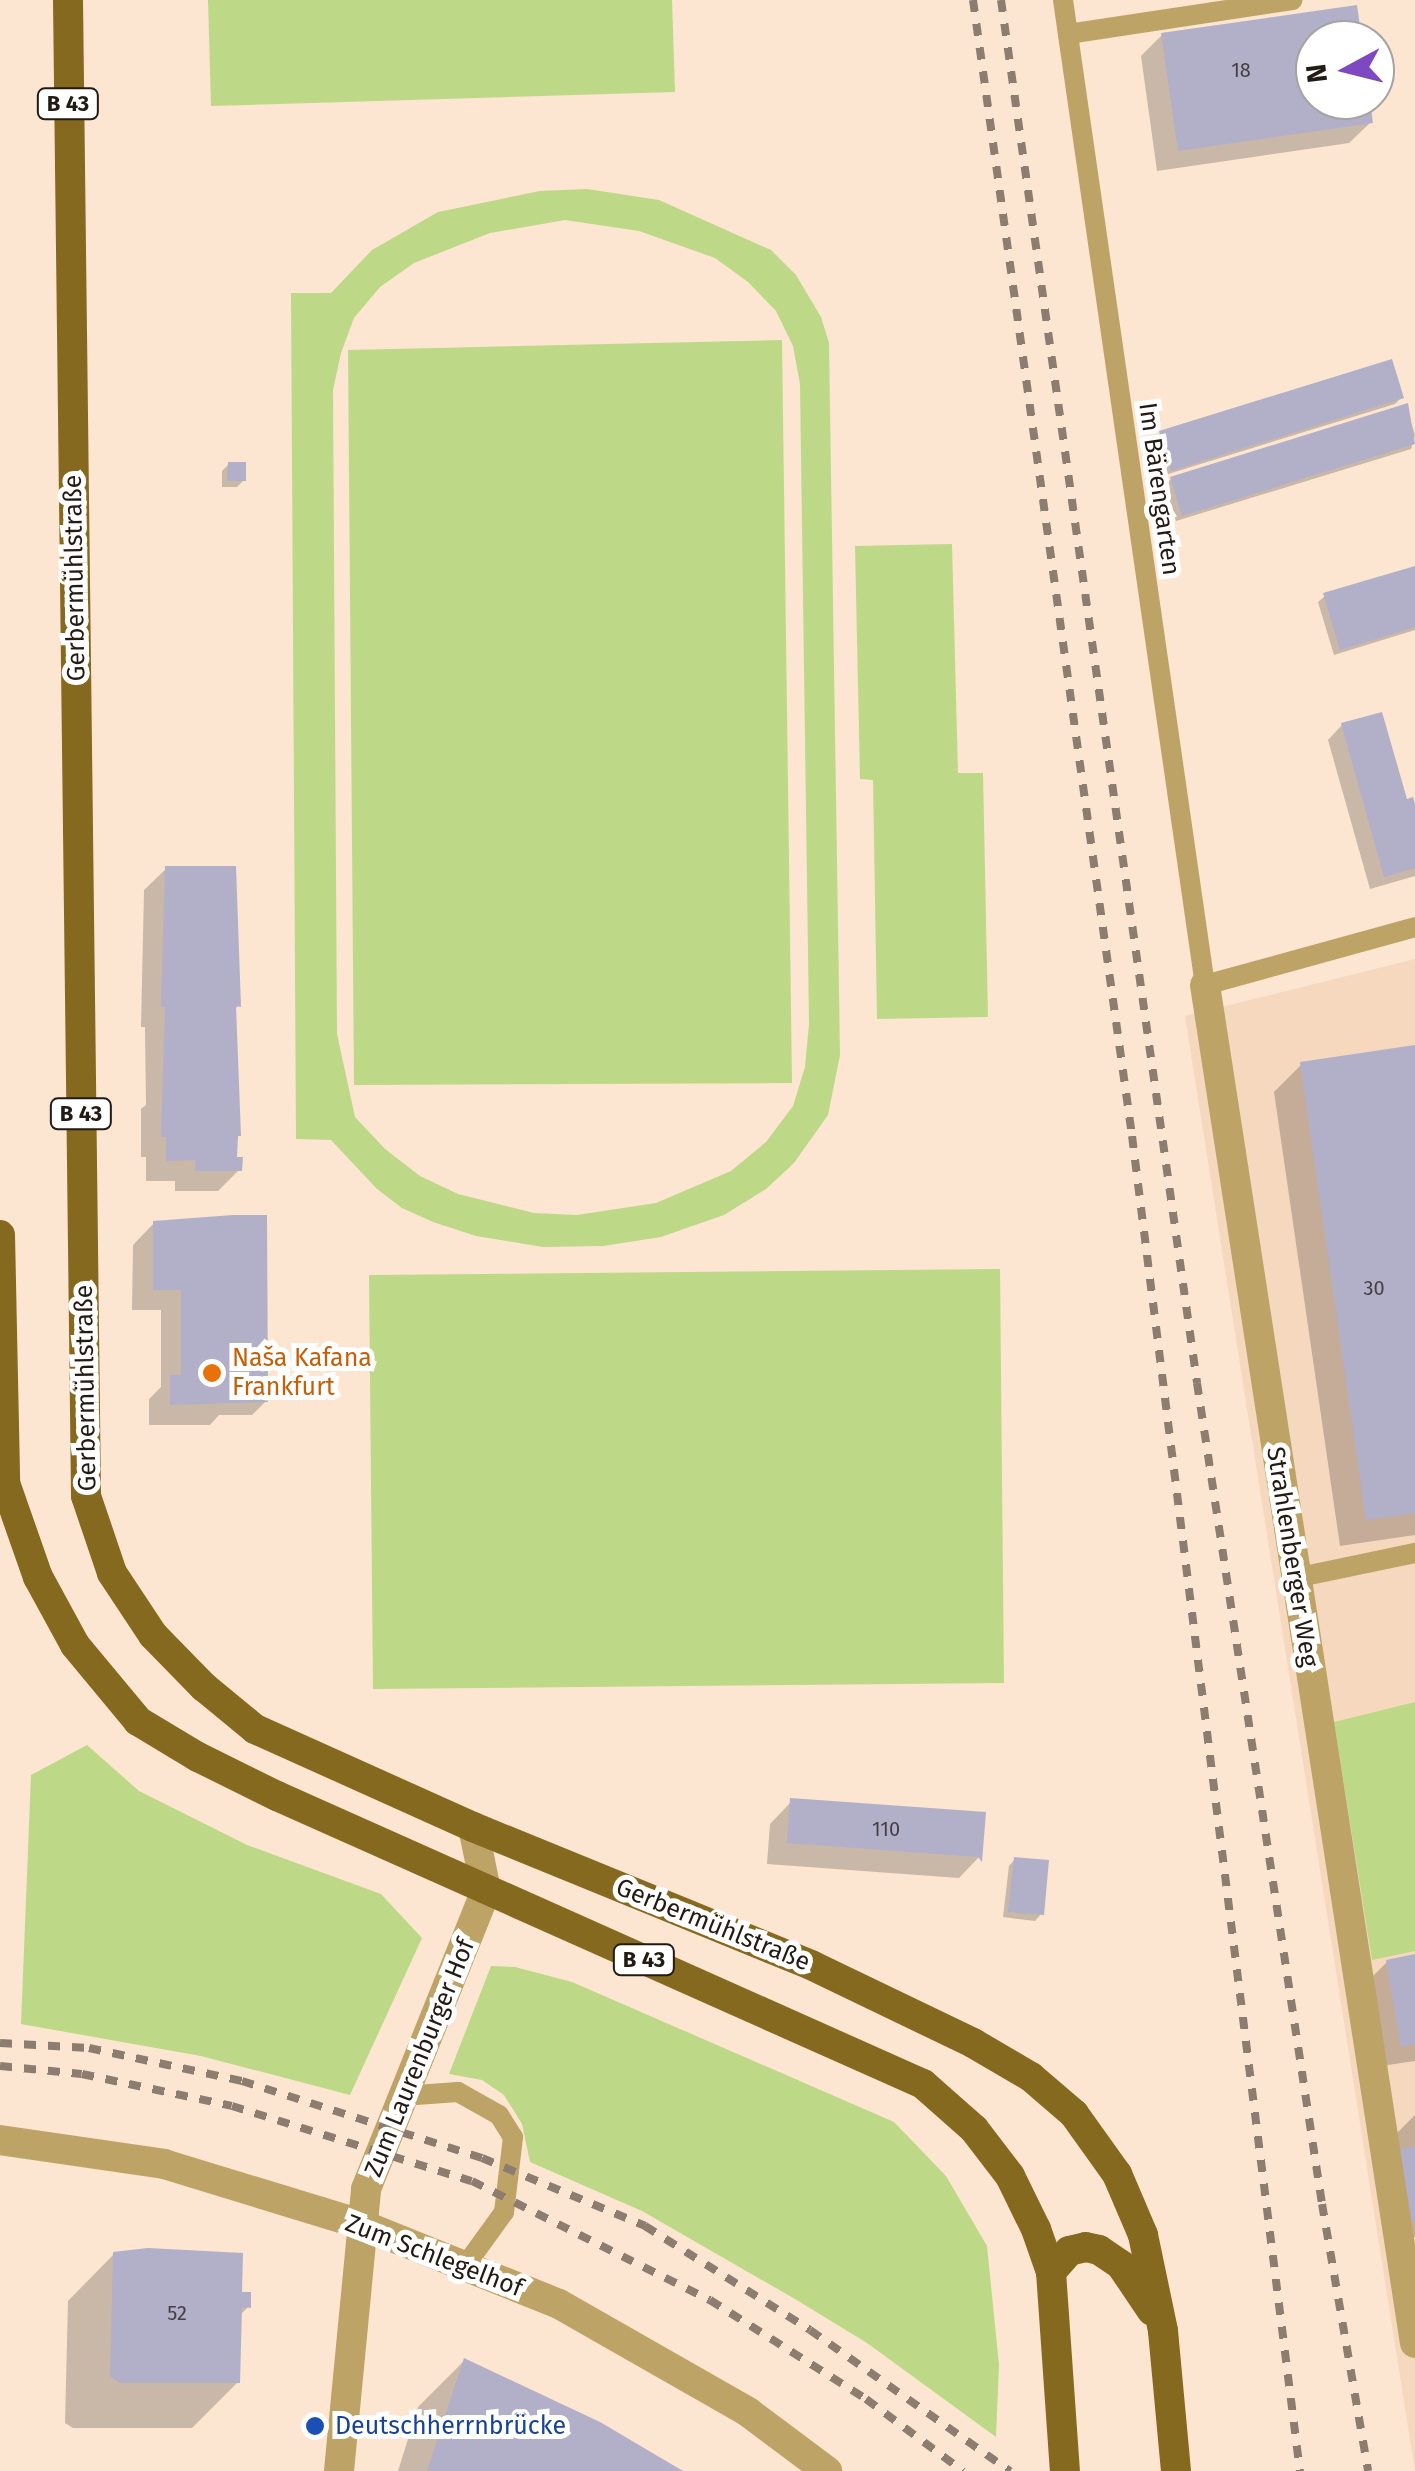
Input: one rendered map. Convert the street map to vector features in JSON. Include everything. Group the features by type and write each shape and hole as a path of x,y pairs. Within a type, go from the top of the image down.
{"main road":[{"name":"Gerbermühlstraße","path":"68,0 86,1496 112,1573 154,1635 204,1687 255,1729 474,1827 811,1965 973,2043 1031,2077 1074,2114 1117,2174 1142,2235 1163,2331 1176,2471"},
{"name":"B 43","path":"0,1235 5,1483 38,1577 74,1646 138,1720 198,1757 923,2084 974,2129 1010,2176 1051,2272 1065,2471"},
{"path":"1051,2272 1069,2251 1086,2247 1098,2250 1122,2265 1163,2331"}],"street":[{"name":"Strahlenberger Weg","path":"1205,986 1415,2343"},
{"path":"474,1827 486,1890"},
{"name":"Zum Laurenburger Hof","path":"339,2471 366,2190 486,1890"},
{"name":"Zum Schlegelhof","path":"0,2140 164,2164 360,2224 559,2304 748,2412 828,2471"}],"lane":[{"name":"Im Bärengarten","path":"1063,0 1205,986"},
{"path":"1068,34 1292,0"},
{"path":"1205,986 1415,927"},
{"path":"1295,1578 1415,1553"},
{"path":"402,2096 458,2092 498,2115 513,2137 504,2212 465,2266"}],"shaded area":[{"path":"1415,959 1415,2471 1185,1016"}],"green space":[{"path":"208,0 672,0 675,92 211,106"},
{"path":"587,189 659,200 771,250 796,275 821,317 829,343 840,1055 828,1115 794,1163 766,1189 724,1215 661,1237 603,1246 543,1247 476,1236 433,1222 402,1208 377,1189 331,1140 296,1139 291,293 331,293 372,250 438,212 540,191","holes":["565,220 639,231 715,258 748,282 776,311 793,346 800,384 809,1024 805,1067 793,1106 766,1142 731,1171 656,1203 577,1215 534,1213 458,1194 420,1176 385,1149 355,1117 337,1034 333,390 354,318 380,287 414,263 490,233"]},
{"path":"782,340 792,1083 354,1085 348,350"},
{"path":"952,544 958,773 983,773 988,1017 877,1019 873,780 860,779 855,546"},
{"path":"1000,1269 1004,1683 373,1689 369,1275"},
{"path":"1415,1702 1415,1951 1372,1960 1334,1722"},
{"path":"87,1745 139,1791 247,1845 381,1894 422,1938 350,2095 201,2056 21,2024 31,1775"},
{"path":"491,1966 515,1967 572,1982 894,2122 946,2176 987,2246 999,2365 996,2437 867,2343 795,2299 642,2211 530,2162 522,2124 504,2095 482,2080 449,2074"}],"building":[{"path":"1357,5 1359,20 1295,20 1295,120 1373,123 1178,151 1161,33"},
{"path":"1392,359 1404,398 1171,471 1159,431"},
{"path":"1408,403 1415,444 1182,516 1170,477"},
{"path":"228,462 246,462 246,481 227,481"},
{"path":"1415,566 1415,627 1340,650 1323,593"},
{"path":"1382,712 1407,799 1413,797 1415,804 1415,868 1384,877 1341,723"},
{"path":"165,866 236,866 241,1007 236,1006 241,1136 237,1157 243,1157 242,1171 195,1171 195,1160 166,1161 166,1137 161,1137"},
{"path":"1415,1045 1415,1513 1366,1520 1300,1062"},
{"path":"267,1215 268,1402 170,1405 170,1375 181,1375 181,1290 153,1290 153,1221"},
{"path":"790,1798 986,1812 982,1862 978,1857 787,1843"},
{"path":"1014,1857 1049,1860 1044,1915 1008,1912"},
{"path":"1415,1954 1415,2044 1401,2047 1386,1960"},
{"path":"1415,2147 1415,2220 1410,2221 1399,2149"},
{"path":"148,2248 243,2253 242,2292 251,2292 251,2308 242,2307 240,2383 120,2383 110,2377 113,2252"},
{"path":"464,2358 600,2422 683,2471 427,2471"}],"railway":[{"path":"973,0 1132,1136 1300,2471"},
{"path":"1001,0 1197,1383 1322,2204 1368,2471"},
{"path":"0,2043 89,2048 242,2081 482,2158 645,2226 810,2330 1010,2471"},
{"path":"0,2066 82,2074 232,2106 472,2181 710,2300 866,2399 963,2471"}],"place":[{"name":"Naša Kafana Frankfurt","path":"212,1373"},
{"name":"Deutschherrnbrücke","path":"315,2426"}]}
